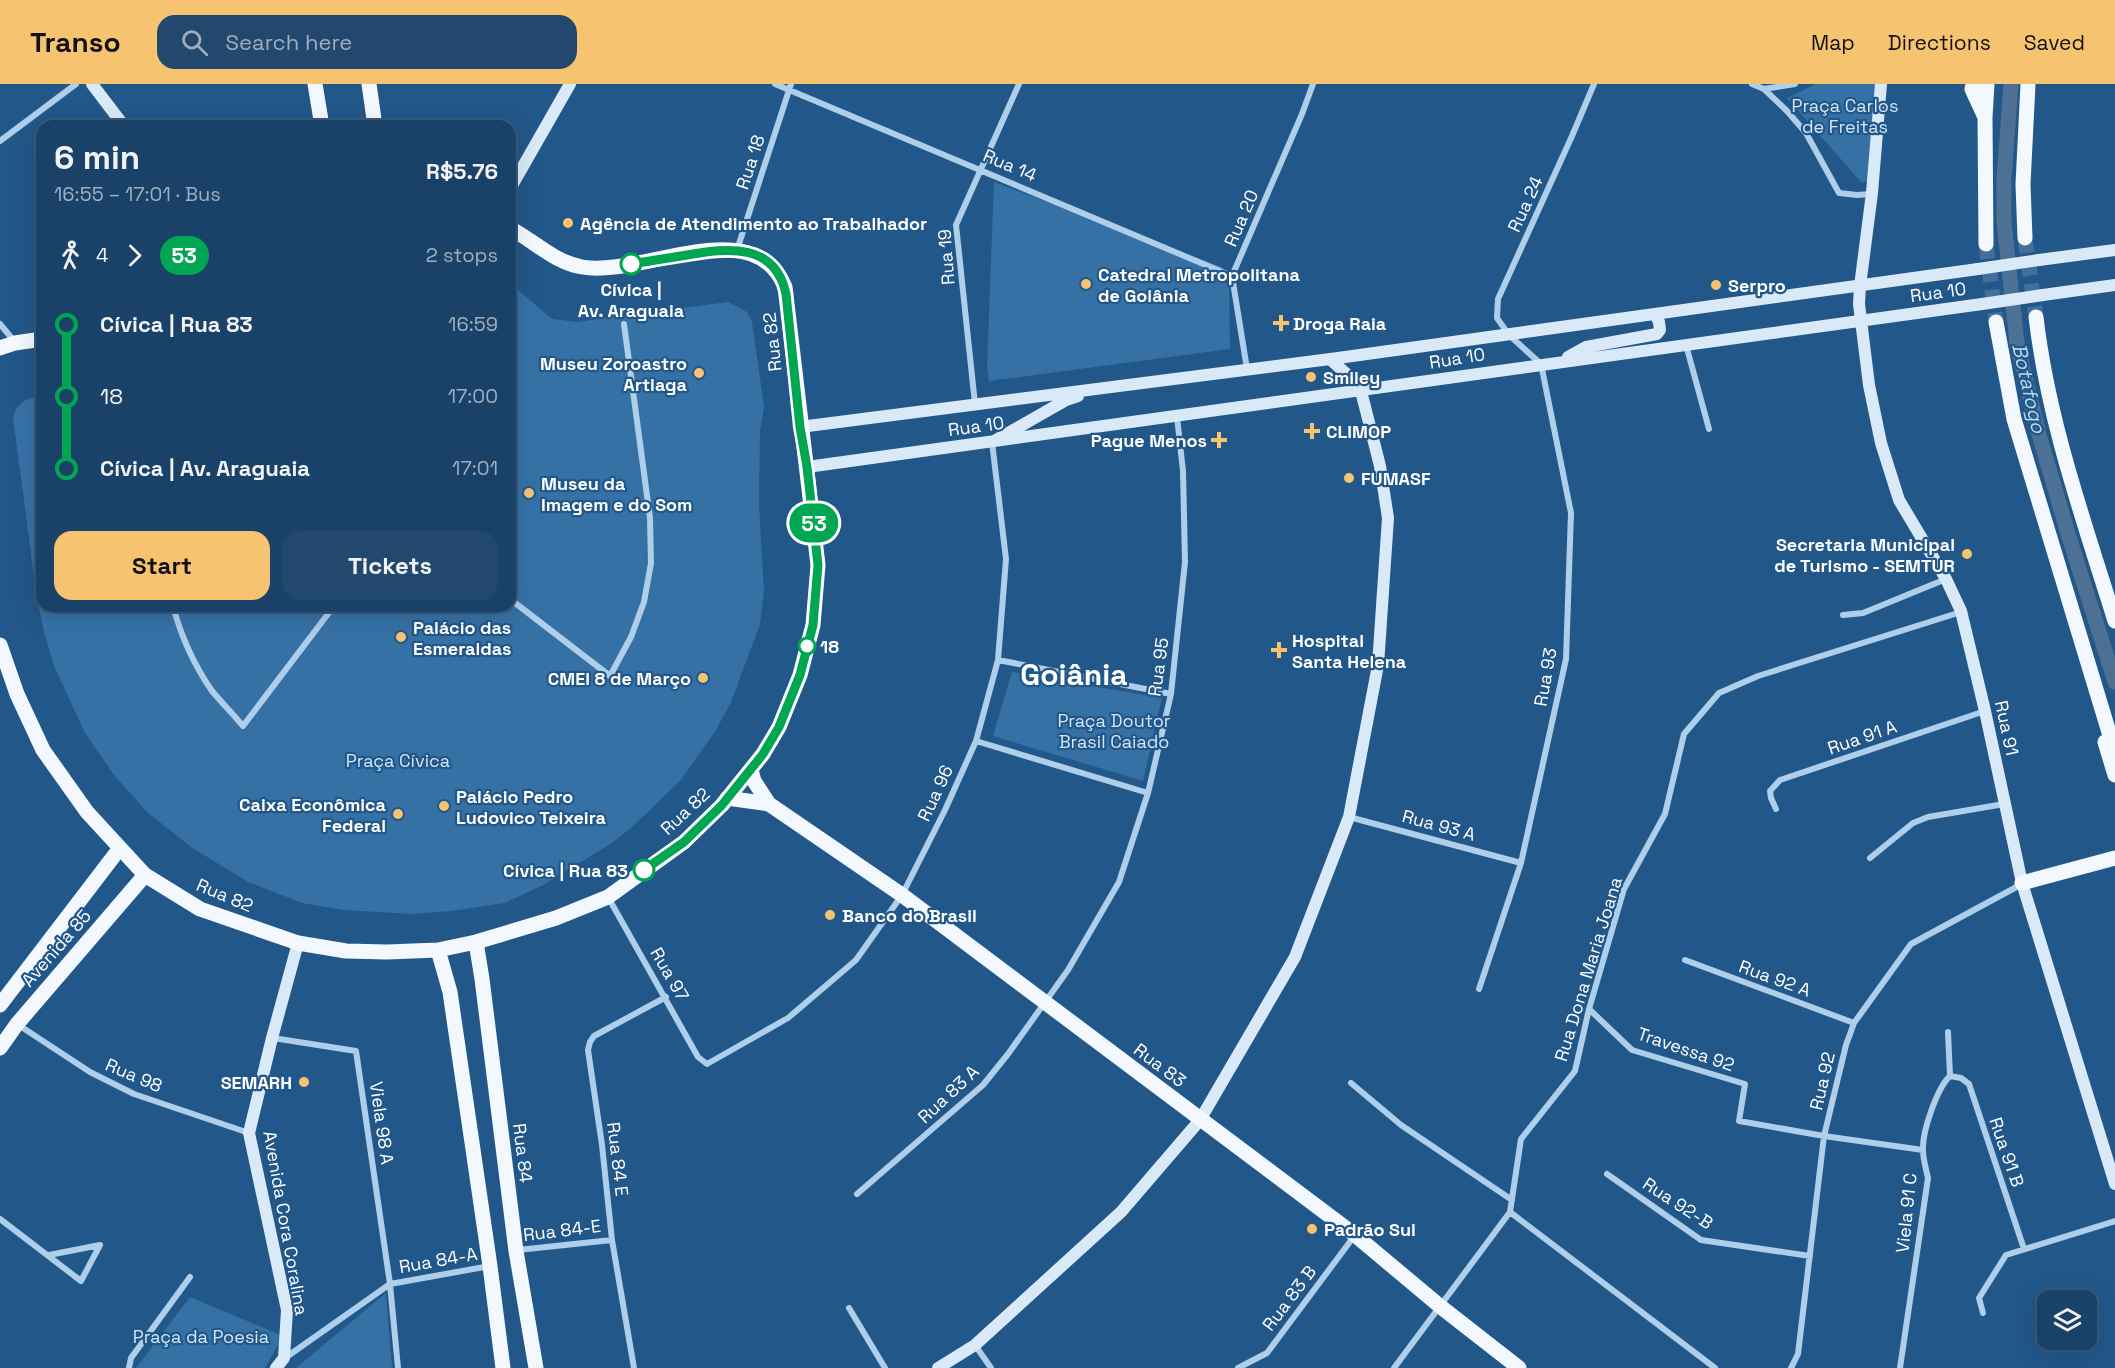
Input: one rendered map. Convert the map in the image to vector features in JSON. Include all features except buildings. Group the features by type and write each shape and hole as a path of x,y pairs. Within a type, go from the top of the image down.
{"main road":[{"path":"92,84 119,120"},
{"path":"315,84 321,120"},
{"path":"369,84 374,120"},
{"path":"516,178 570,84"},
{"name":"Rua 91","path":"1881,84 1872,194 1859,304 1869,385 1881,443 1899,500 1946,579 1961,611 2022,883 2115,1184"},
{"path":"1973,84 1972,89 1985,117"},
{"path":"1986,244 1987,84"},
{"path":"2025,238 2023,184 2028,84"},
{"name":"Rua 82","path":"0,645 17,694 43,750 87,812 145,875 200,909 298,943 346,951 438,950 476,942 556,918 608,897 684,842 751,770 779,727 800,675 813,625 818,565 785,287 780,276 768,263 750,253 737,250 718,250 591,268 572,265 556,258 516,232"},
{"name":"Rua 10","path":"800,427 1509,335 2115,250"},
{"name":"Rua 10","path":"807,467 1360,392 1562,361 2113,285"},
{"path":"1562,361 1586,347 1657,334 1660,330 1655,314"},
{"path":"2036,317 2041,357 2058,436 2115,621"},
{"path":"1996,322 2014,419 2115,752"},
{"path":"0,348 36,340"},
{"path":"938,1368 975,1345 1121,1212 1200,1120 1295,957 1349,817 1378,665 1388,518 1380,466 1360,392 1353,380 1329,359"},
{"path":"992,442 1066,400 1099,388"},
{"path":"2100,704 2101,731 2115,774"},
{"name":"Rua 83","path":"751,770 754,781 769,804 902,895 1355,1235 1519,1368"},
{"name":"Rua 83","path":"727,798 769,804"},
{"name":"Avenida 85","path":"1,1000 120,849"},
{"path":"2022,883 2115,858"},
{"name":"Avenida 85","path":"0,1048 17,1024 145,875"},
{"name":"Rua 84","path":"476,942 516,1251 536,1368"},
{"name":"Avenida Cora Coralina","path":"284,1358 287,1310 249,1133 298,943"},
{"path":"438,950 450,992 503,1368"},
{"path":"276,1368 284,1358"}],"street":[{"path":"0,141 76,84"},
{"name":"Rua 14","path":"775,84 790,87 1232,276"},
{"name":"Rua 19","path":"975,404 956,225 1019,84"},
{"name":"Rua 20","path":"1232,276 1313,84"},
{"name":"Rua 24","path":"1509,335 1497,318 1498,299 1594,84"},
{"path":"1752,84 1764,89 1806,133 1839,193 1872,194"},
{"path":"1764,89 1795,84"},
{"name":"Rua 18","path":"737,250 790,87"},
{"path":"1232,276 1247,370"},
{"path":"0,324 15,343"},
{"path":"516,604 610,676 631,637 644,602 651,564 650,518 624,324"},
{"path":"1509,335 1541,364"},
{"path":"1685,344 1709,429"},
{"name":"Rua 93","path":"1479,989 1521,863 1566,659 1571,513 1541,364"},
{"name":"Rua 95","path":"1045,1002 1068,970 1119,882 1148,793 1171,694 1185,562 1183,471 1177,417"},
{"name":"Rua 96","path":"707,1064 788,1018 856,960 902,895 945,810 976,741 998,660 1006,559 992,442"},
{"path":"1846,616 1863,613 1946,579"},
{"name":"Rua Dona Maria Joana","path":"1394,1368 1510,1212 1521,1138 1575,1071 1589,1009 1624,889 1665,814 1684,734 1719,693 1758,676 1961,611"},
{"path":"174,612 179,630 198,669 213,692 243,726 329,612"},
{"path":"998,660 1171,694"},
{"name":"Rua 91 A","path":"1776,809 1770,791 1780,780 1985,711"},
{"path":"976,741 1148,793"},
{"path":"1870,858 1913,823 1928,817 2004,804"},
{"name":"Rua 93 A","path":"1349,817 1521,863"},
{"name":"Rua 92","path":"1791,1368 1798,1354 1824,1136 1846,1045 1854,1023 1911,944 2022,883"},
{"name":"Rua 97","path":"608,897 698,1057 707,1064"},
{"name":"Rua 92 A","path":"1685,960 1854,1023"},
{"name":"Rua 84 E","path":"634,1368 612,1240 602,1144 588,1050 594,1036 666,998"},
{"name":"Rua 83 A","path":"857,1194 983,1085 1045,1002"},
{"name":"Travessa 92","path":"1589,1009 1632,1050 1745,1084 1739,1121 1923,1150"},
{"name":"Rua 98","path":"17,1024 90,1072 134,1094 249,1133"},
{"path":"1948,1032 1950,1076"},
{"name":"Viela 98 A","path":"272,1038 356,1051 390,1284"},
{"name":"Viela 91 C","path":"1900,1368 1928,1178 1923,1150 1938,1092 1950,1076"},
{"name":"Rua 91 B","path":"1950,1076 1961,1078 1969,1084 2024,1249"},
{"path":"1351,1083 1401,1125 1512,1200"},
{"name":"Rua 92-B","path":"1607,1174 1701,1240 1810,1256"},
{"path":"1510,1212 1715,1368"},
{"path":"0,1220 81,1281 100,1245 49,1255"},
{"path":"1983,1313 1979,1298 2006,1255 2115,1221"},
{"name":"Rua 83 B","path":"1238,1368 1267,1353 1355,1235"},
{"name":"Rua 84-E","path":"516,1251 612,1240"},
{"name":"Rua 84-A","path":"390,1284 490,1266"},
{"path":"129,1368 131,1358 190,1277"},
{"path":"284,1358 390,1284 398,1368"},
{"path":"849,1308 885,1368"},
{"path":"975,1345 991,1368"}],"green space":[{"name":"Praça Carlos de Freitas","path":"1816,84 1879,84 1872,178 1862,183 1787,98"},
{"path":"994,182 1222,267 1229,282 1230,349 989,381 987,366"},
{"name":"Praça Cívica","path":"516,288 552,319 577,322 728,302 747,312 752,322 764,407 760,430 759,504 764,591 760,624 731,702 716,730 681,780 632,827 612,843 543,885 505,903 411,914 344,910 302,903 248,882 191,847 147,812 114,775 85,733 55,668 40,612 516,612"},
{"name":"Praça Cívica","path":"36,397 36,591 13,418 20,404"},
{"name":"Praça Doutor Brasil Caiado","path":"1012,672 1162,698 1143,781 993,736"},
{"path":"386,1293 392,1368 296,1368"},
{"name":"Praça da Poesia","path":"190,1297 283,1336 265,1368 136,1368"}],"waterway":[{"name":"Botafogo","path":"2011,84 2004,178 2004,222 2017,343 2038,431 2115,682"}],"tunnel":[{"path":"2025,238 2036,317"},
{"path":"1986,244 1996,322"}],"bus line":[{"name":"53","path":"631,264 725,249 750,253 773,267 780,276 786,294 818,565 813,625 800,675 779,727 763,754 722,805 684,842 644,870"}],"place":[{"name":"Agência de Atendimento ao Trabalhador","path":"568,223"},
{"name":"Cívica | Av. Araguaia","path":"631,264"},
{"name":"Catedral Metropolitana de Goiânia","path":"1086,284"},
{"name":"Serpro","path":"1716,285"},
{"name":"Droga Raia","path":"1281,323"},
{"name":"Museu Zoroastro Artiaga","path":"699,373"},
{"name":"Smiley","path":"1311,377"},
{"name":"CLIMOP","path":"1312,431"},
{"name":"Pague Menos","path":"1219,440"},
{"name":"FUMASF","path":"1349,478"},
{"name":"Museu da Imagem e do Som","path":"529,493"},
{"name":"Secretaria Municipal de Turismo - SEMTUR","path":"1967,554"},
{"name":"Palácio das Esmeraldas","path":"401,637"},
{"name":"18","path":"807,646"},
{"name":"Hospital Santa Helena","path":"1279,650"},
{"name":"CMEI 8 de Março","path":"703,678"},
{"name":"Palácio Pedro Ludovico Teixeira","path":"444,806"},
{"name":"Caixa Econômica Federal","path":"398,814"},
{"name":"Cívica | Rua 83","path":"644,870"},
{"name":"Banco do Brasil","path":"830,915"},
{"name":"SEMARH","path":"304,1082"},
{"name":"Padrão Sul","path":"1312,1229"}],"district":[{"name":"Goiânia","path":"1074,674"}]}
